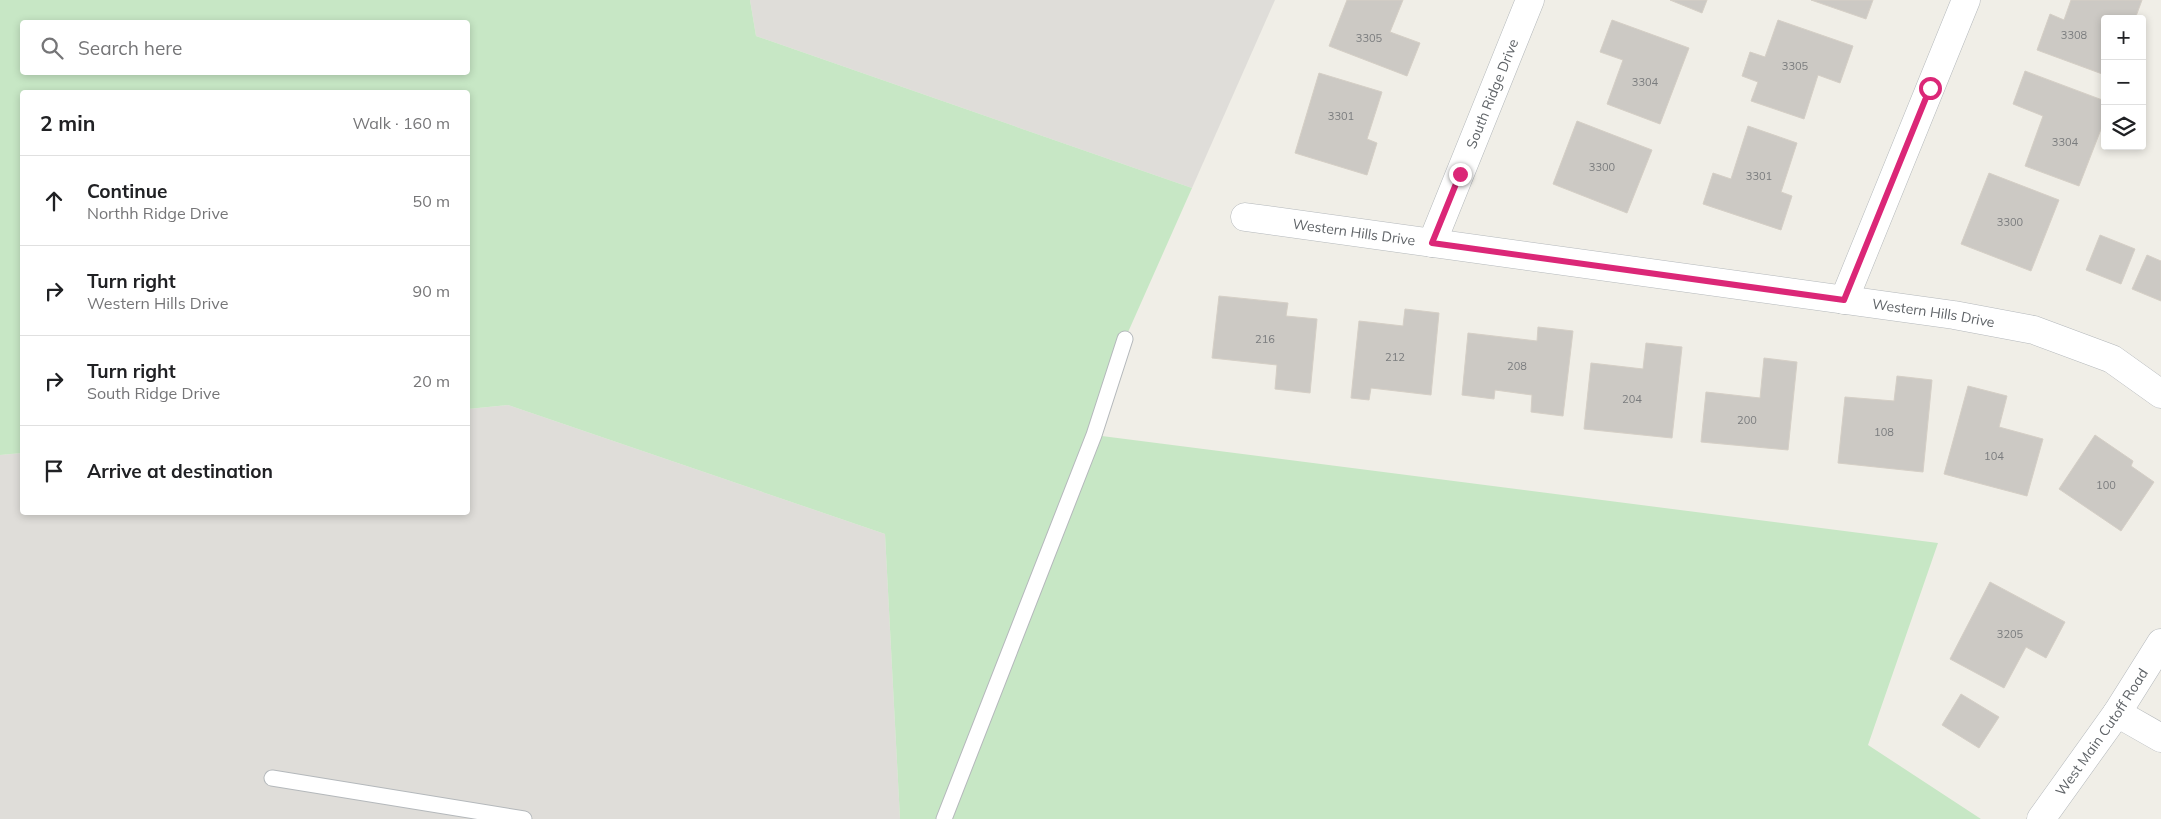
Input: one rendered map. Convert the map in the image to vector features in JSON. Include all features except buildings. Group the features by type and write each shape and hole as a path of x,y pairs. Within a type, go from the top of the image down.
{"street":[{"name":"South Ridge Drive","path":"1432,243 1530,0"},
{"path":"1844,300 1966,0"},
{"name":"Western Hills Drive","path":"1245,217 1954,315 2034,330 2112,359 2161,394"},
{"name":"West Main Cutoff Road","path":"2041,819 2118,713 2161,643"},
{"path":"2118,713 2161,738"}],"lane":[{"path":"944,819 1094,435 1125,339"},
{"path":"272,778 524,819"}],"shaded area":[{"path":"750,0 1275,0 1192,188 756,36"},
{"path":"508,405 885,534 900,819 0,819 0,455 20,453 20,515 470,515 470,409"}],"green space":[{"path":"0,0 750,0 756,36 1192,188 1125,339 1094,435 1938,543 1868,745 1981,819 900,819 885,534 508,405 470,409 470,90 20,90 20,453 0,455"}],"route":[{"path":"1460,174 1432,243 1844,300 1930,88"}]}
